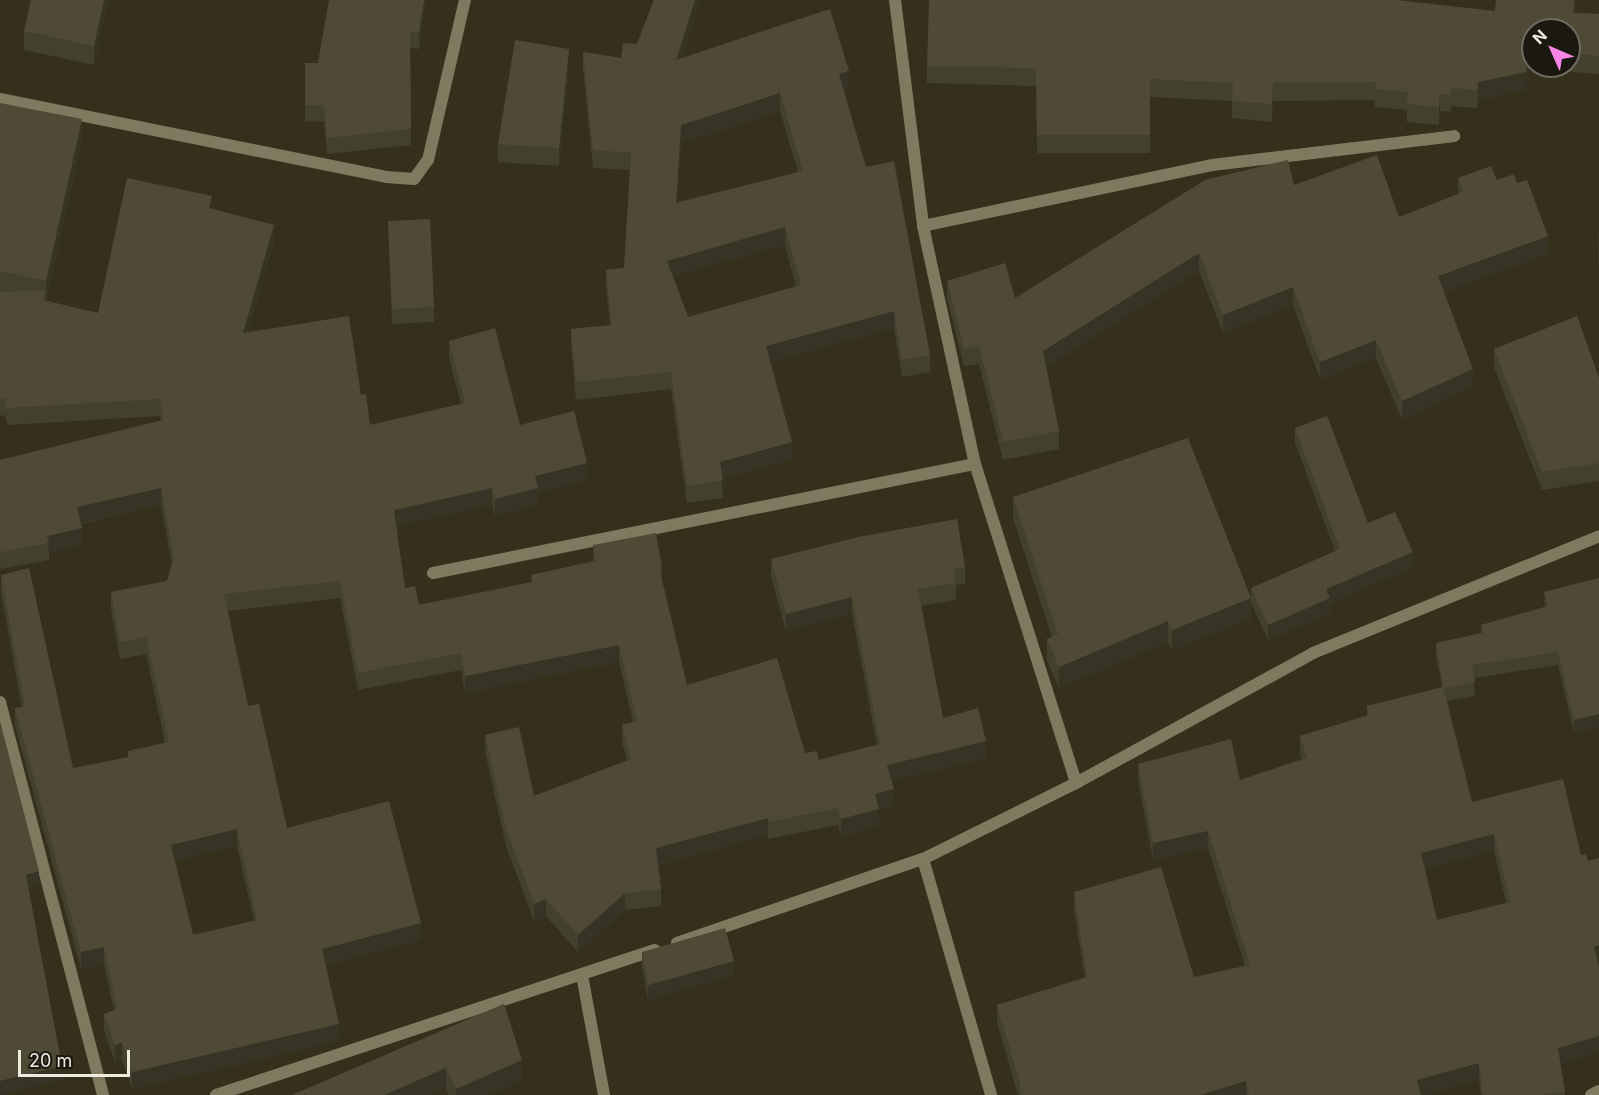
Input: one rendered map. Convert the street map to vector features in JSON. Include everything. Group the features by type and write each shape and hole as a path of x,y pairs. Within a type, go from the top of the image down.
{"street":[{"path":"0,99 386,177 414,179 428,160 465,0"},
{"path":"895,0 923,226 975,464 1076,783"},
{"path":"923,226 1212,165 1454,136"},
{"path":"433,573 975,464"},
{"path":"216,1095 923,860 1076,783 1312,653 1599,536"},
{"path":"0,702 103,1095"},
{"path":"923,860 991,1095"},
{"path":"582,975 604,1095"},
{"path":"1591,1095 1599,1091"}],"building":[{"path":"31,0 104,0 94,46 24,31"},
{"path":"329,0 424,0 419,33 410,32 411,129 327,138 324,105 305,105 305,63 318,63"},
{"path":"654,0 695,0 676,60 830,9 849,71 839,74 866,167 894,161 930,355 902,360 894,311 766,346 792,442 720,462 723,480 687,486 671,372 576,382 571,329 612,325 606,270 624,268 631,153 593,150 583,52 621,58 623,43 637,44","holes":["780,93 803,171 676,203 681,125","785,227 801,285 688,317 667,261"]},
{"path":"929,0 1396,0 1495,11 1496,0 1574,0 1573,13 1599,14 1599,56 1581,55 1581,18 1521,18 1521,73 1478,82 1477,90 1451,88 1451,95 1440,94 1439,107 1407,104 1408,92 1375,89 1376,82 1273,83 1272,104 1232,101 1233,83 1150,79 1150,135 1037,135 1036,68 927,66"},
{"path":"515,40 569,49 559,148 498,144"},
{"path":"0,103 82,119 46,281 0,271"},
{"path":"1377,155 1399,217 1463,192 1458,178 1491,166 1497,180 1514,174 1517,183 1527,180 1548,236 1438,276 1473,369 1402,401 1376,340 1320,362 1293,287 1223,315 1199,253 1043,351 1059,431 1003,442 979,346 964,349 947,281 1005,263 1015,298 1205,180 1288,160 1294,185"},
{"path":"127,178 212,196 209,208 274,225 243,333 349,316 361,395 366,394 370,425 465,403 449,341 495,328 520,425 574,411 587,463 535,476 538,488 495,499 492,488 394,510 405,588 415,586 419,605 533,582 531,575 596,561 593,545 656,533 662,567 659,567 687,685 777,658 805,753 817,751 819,760 880,744 852,597 786,614 771,559 858,537 957,519 965,567 954,568 956,583 918,589 943,718 978,708 986,741 887,765 894,789 875,794 879,809 841,819 838,808 768,822 768,818 656,848 661,889 625,893 578,935 546,899 534,904 506,829 485,735 519,727 534,796 631,759 622,725 637,721 619,645 465,676 461,653 358,673 340,581 224,594 248,706 259,704 287,828 389,801 421,923 322,949 339,1024 132,1072 122,1042 115,1045 104,1014 117,1009 104,947 81,952 15,708 25,706 1,575 29,568 73,768 129,757 128,751 169,742 146,637 120,642 111,592 167,581 174,557 161,488 77,507 82,528 47,536 49,543 1,552 0,547 0,460 163,420 160,399 7,408 5,398 0,399 0,292 45,290 43,300 98,313","holes":["237,829 257,920 193,935 171,845"]},
{"path":"430,219 434,307 392,309 388,221"},
{"path":"1577,316 1599,378 1599,463 1542,472 1494,349"},
{"path":"1327,416 1368,523 1395,512 1413,552 1326,589 1330,598 1268,625 1251,588 1340,549 1295,428"},
{"path":"1188,438 1251,598 1172,630 1168,621 1059,667 1047,639 1058,634 1013,497"},
{"path":"1599,578 1599,714 1574,720 1558,652 1472,665 1475,682 1444,689 1436,643 1483,633 1481,625 1548,606 1544,592"},
{"path":"1443,687 1472,802 1563,779 1581,855 1586,854 1588,861 1599,858 1599,945 1594,947 1599,966 1599,1036 1558,1048 1565,1092 1539,1095 1483,1095 1479,1063 1417,1080 1421,1095 1249,1095 1246,1081 1200,1095 1021,1095 1019,1080 997,1005 1087,977 1074,892 1161,867 1194,977 1250,965 1208,831 1153,843 1138,764 1231,739 1240,780 1307,758 1300,736 1369,715 1367,706","holes":["1494,834 1510,902 1437,920 1421,853"]},
{"path":"0,721 39,871 26,875 62,1066 0,1081"},
{"path":"725,928 734,961 648,985 642,952"},
{"path":"504,1004 522,1060 456,1089 446,1068 384,1095 292,1095"}]}
